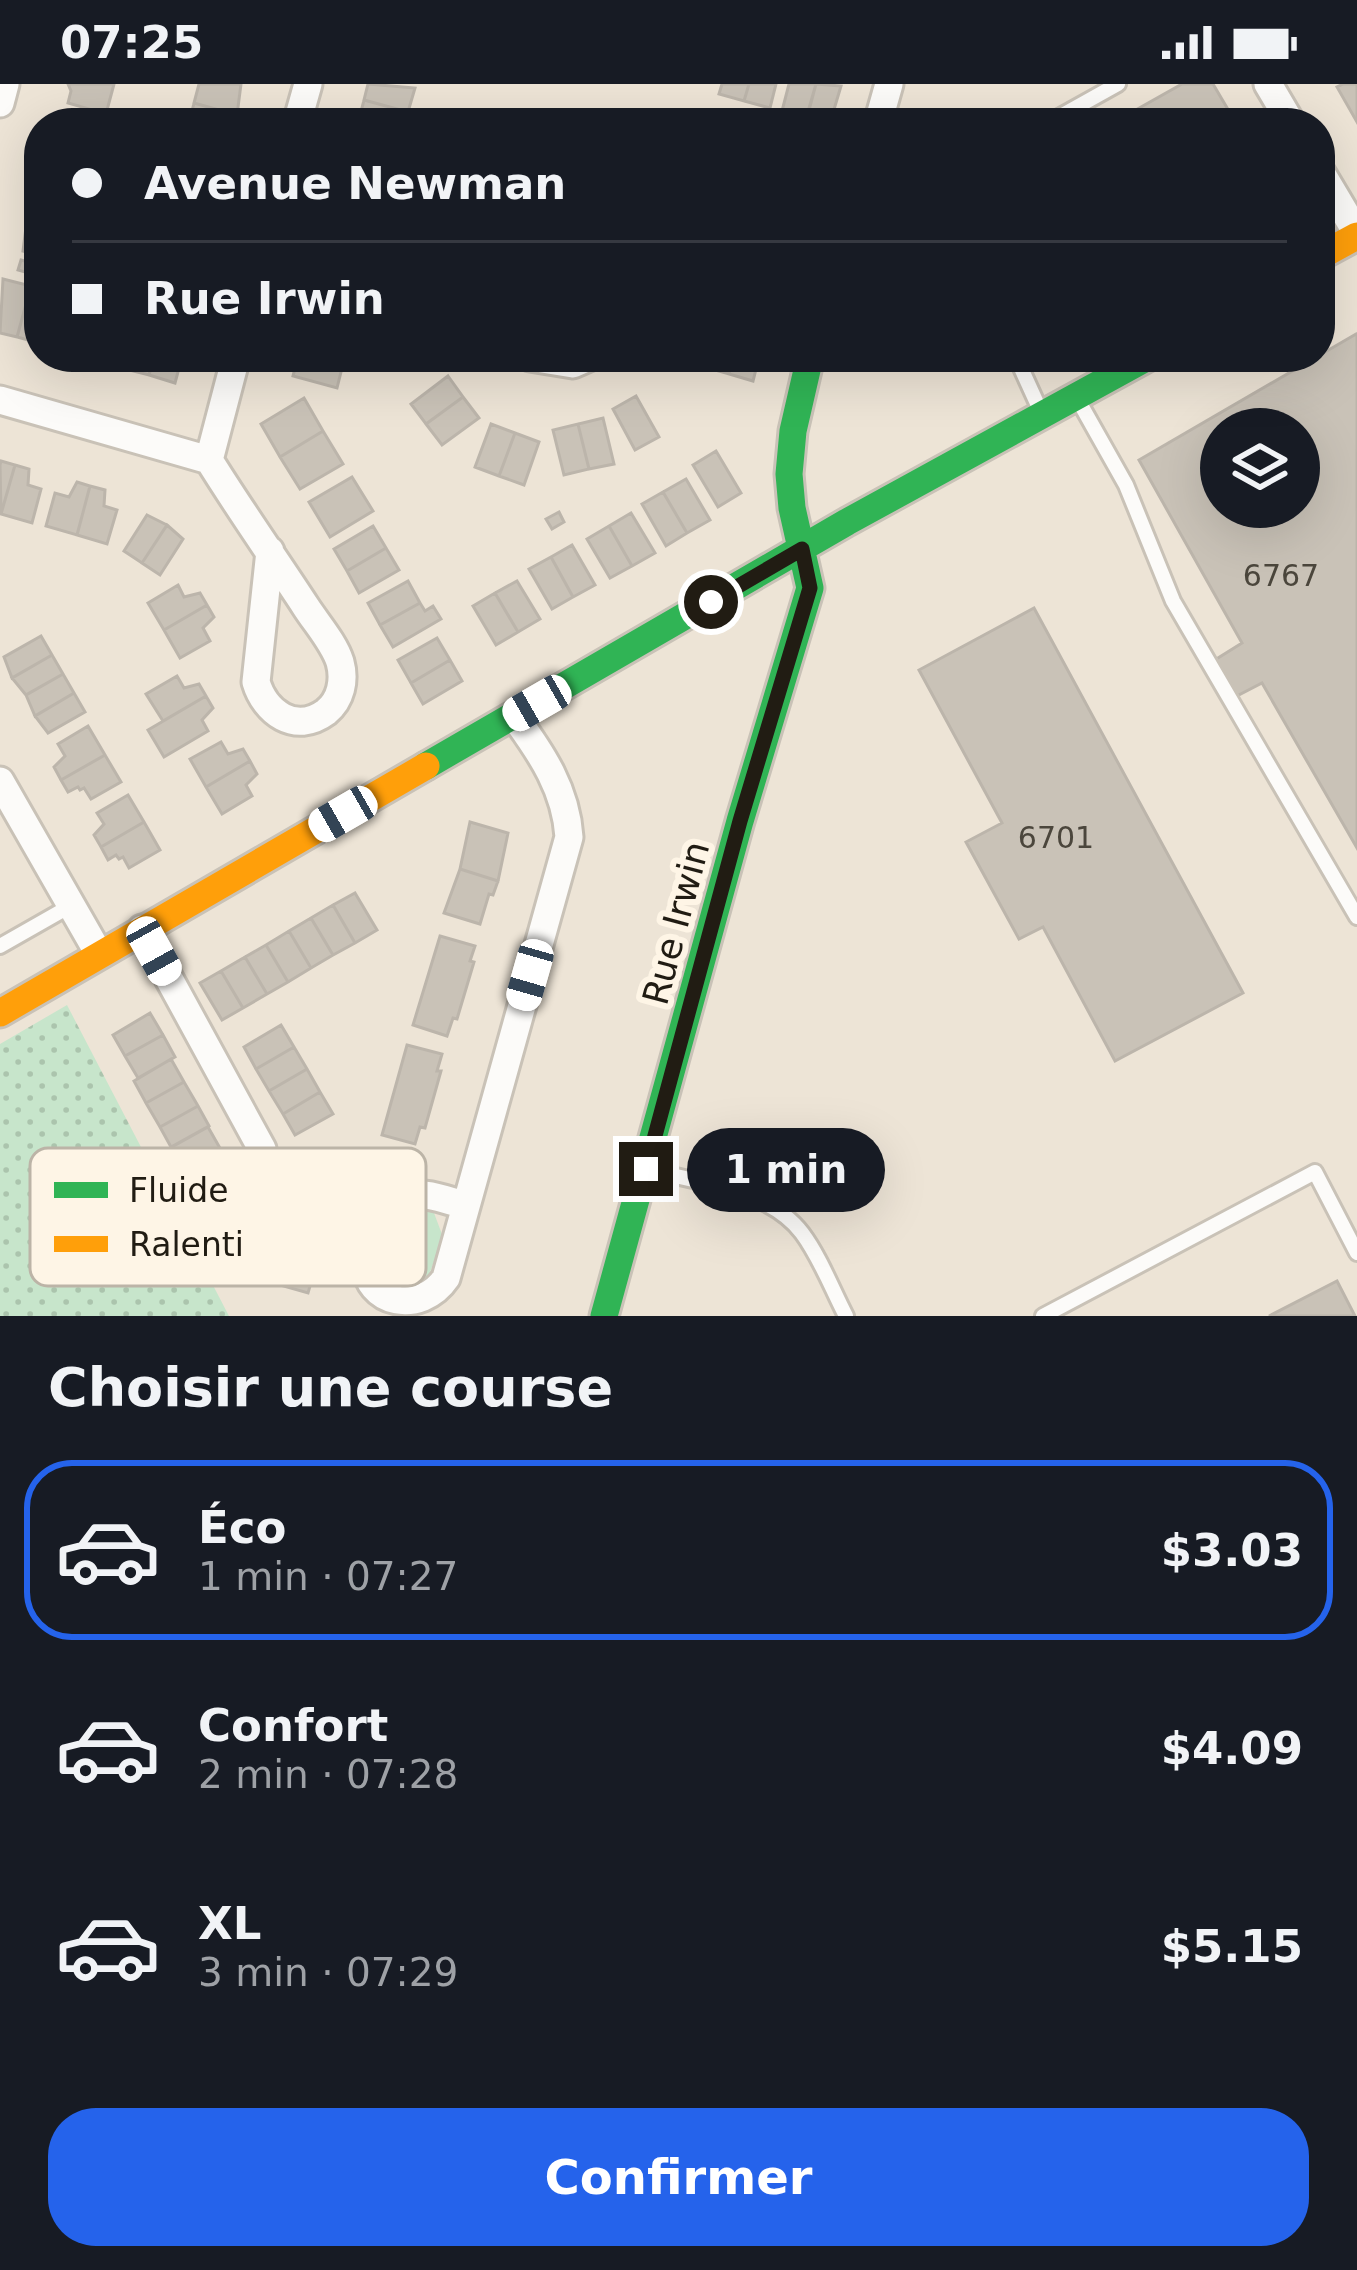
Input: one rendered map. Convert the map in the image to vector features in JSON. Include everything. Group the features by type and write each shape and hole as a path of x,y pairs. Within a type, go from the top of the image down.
{"street":[{"path":"0,103 5,84"},
{"path":"1335,197 1357,234"},
{"path":"209,460 232,372"},
{"name":"Rue Irwin","path":"604,1316 740,821 810,588 789,474 807,372"},
{"path":"0,1013 802,549 1122,372"},
{"path":"0,400 209,460 270,551 338,656 341,690 333,705 314,718 296,721 278,716 261,699 256,682 270,551"},
{"path":"465,1205 568,837 567,809 557,785 514,716"},
{"path":"0,781 99,954"},
{"path":"142,929 261,1148"}],"lane":[{"path":"1075,108 1118,84"},
{"path":"1023,372 1044,417"},
{"path":"1077,398 1126,485 1173,601 1357,917"},
{"path":"0,946 72,905"},
{"path":"646,1169 756,1199 784,1213 803,1234 846,1316"},
{"path":"1043,1316 1315,1172 1357,1253"}],"green space":[{"path":"67,1005 141,1148 30,1148 30,1286 213,1286 229,1316 0,1316 0,1044"},
{"path":"426,1211 434,1213 443,1237 429,1275"}],"building":[{"path":"68,84 114,84 108,108 68,103"},
{"path":"199,84 241,84 238,108 194,103"},
{"path":"368,84 415,88 409,108 364,100"},
{"path":"722,84 749,84 744,101 719,94"},
{"path":"749,84 776,84 770,108 744,101"},
{"path":"789,84 816,84 810,108 783,108"},
{"path":"816,84 841,86 834,108 809,108"},
{"path":"1182,84 1213,84 1227,108 1139,108"},
{"path":"1357,84 1357,122 1337,87"},
{"path":"364,100 393,108 362,108"},
{"path":"3,279 24,284 17,337 0,333"},
{"path":"24,312 24,339 17,337"},
{"path":"1356,334 1357,848 1262,683 1231,699 1210,663 1242,643 1139,460 1200,425 1200,528 1320,528 1320,408 1229,408 1291,372 1335,372 1335,346"},
{"path":"150,372 178,372 175,383"},
{"path":"294,372 341,372 337,388 293,376"},
{"path":"729,372 755,372 753,381"},
{"path":"448,376 463,397 426,424 411,404"},
{"path":"636,396 659,437 635,450 613,409"},
{"path":"463,397 479,418 442,445 426,424"},
{"path":"304,398 323,431 280,457 261,424"},
{"path":"603,418 614,464 589,469 578,424"},
{"path":"491,424 515,433 499,476 475,467"},
{"path":"578,424 589,469 564,475 553,430"},
{"path":"323,431 343,464 300,489 280,457"},
{"path":"515,433 539,442 524,485 499,476"},
{"path":"716,451 741,493 718,507 693,465"},
{"path":"1,461 15,465 1,514 0,465"},
{"path":"15,465 29,469 28,485 41,489 32,523 1,514"},
{"path":"352,477 373,511 330,537 309,502"},
{"path":"686,479 710,520 687,533 663,492"},
{"path":"77,482 90,486 77,535 46,526 55,493 69,497"},
{"path":"90,486 105,490 104,506 117,510 107,544 77,535"},
{"path":"663,492 687,533 666,546 642,504"},
{"path":"559,512 564,522 552,529 546,519"},
{"path":"631,513 655,553 632,566 609,526"},
{"path":"147,515 167,525 142,563 124,551"},
{"path":"167,525 183,539 160,575 142,563"},
{"path":"373,526 386,548 347,571 334,549"},
{"path":"609,526 632,566 610,578 587,539"},
{"path":"572,545 595,585 573,597 551,557"},
{"path":"386,548 399,570 359,593 347,571"},
{"path":"551,557 573,597 552,609 529,569"},
{"path":"408,581 420,603 380,625 368,603"},
{"path":"517,581 540,619 518,632 495,593"},
{"path":"178,585 184,597 200,593 207,605 164,630 148,603"},
{"path":"495,593 518,632 496,645 473,606"},
{"path":"420,603 425,611 433,606 441,619 393,647 380,625"},
{"path":"207,605 214,617 203,628 210,641 180,658 164,630"},
{"path":"1034,608 1243,993 1115,1061 1043,927 1019,939 966,842 1002,823 919,670"},
{"path":"41,636 52,655 12,678 4,657"},
{"path":"437,638 450,660 411,683 398,660"},
{"path":"52,655 63,674 26,695 12,678"},
{"path":"450,660 462,681 423,704 411,683"},
{"path":"63,674 74,693 35,716 26,695"},
{"path":"177,676 184,688 199,684 206,696 163,721 146,694"},
{"path":"74,693 85,712 48,733 35,716"},
{"path":"206,696 213,708 202,720 208,731 164,757 148,730"},
{"path":"88,726 105,755 61,780 54,767 65,756 58,744"},
{"path":"221,742 228,754 243,749 250,761 206,787 190,759"},
{"path":"105,755 121,782 91,799 84,788 68,792 61,780"},
{"path":"250,761 257,774 246,785 252,796 222,814 206,787"},
{"path":"128,795 144,822 101,847 94,835 104,824 97,813"},
{"path":"144,822 160,850 129,868 123,857 108,860 101,847"},
{"path":"470,822 508,833 498,881 460,869"},
{"path":"460,869 498,881 480,924 444,913"},
{"path":"355,893 377,930 355,943 333,905"},
{"path":"333,905 355,943 333,955 311,918"},
{"path":"311,918 333,955 311,968 289,931"},
{"path":"289,931 311,968 288,982 266,945"},
{"path":"440,936 475,946 457,1019 453,1018 447,1036 413,1025"},
{"path":"266,945 288,982 267,994 245,957"},
{"path":"245,957 267,994 243,1008 221,971"},
{"path":"221,971 243,1008 222,1020 200,983"},
{"path":"150,1013 163,1035 125,1056 113,1035"},
{"path":"281,1025 294,1047 256,1069 244,1047"},
{"path":"163,1035 175,1057 138,1078 125,1056"},
{"path":"407,1045 442,1054 425,1128 420,1127 415,1144 382,1135"},
{"path":"294,1047 307,1069 269,1091 256,1069"},
{"path":"171,1059 184,1082 146,1103 134,1081"},
{"path":"307,1069 320,1092 283,1114 269,1091"},
{"path":"184,1082 198,1106 160,1127 146,1103"},
{"path":"320,1092 333,1114 295,1135 283,1114"},
{"path":"198,1106 209,1126 171,1147 160,1127"},
{"path":"208,1127 220,1148 170,1148"},
{"path":"1337,1281 1355,1316 1269,1316"},
{"path":"284,1286 310,1286 308,1293"}],"traffic: fast":[{"path":"604,1316 740,821 810,588 789,474 807,372"},
{"path":"426,766 847,522 1121,372"}],"traffic: slow":[{"path":"1335,248 1357,236"},
{"path":"0,1013 426,766"}],"route":[{"path":"646,1169 740,821 810,588 802,549 711,602"}]}
